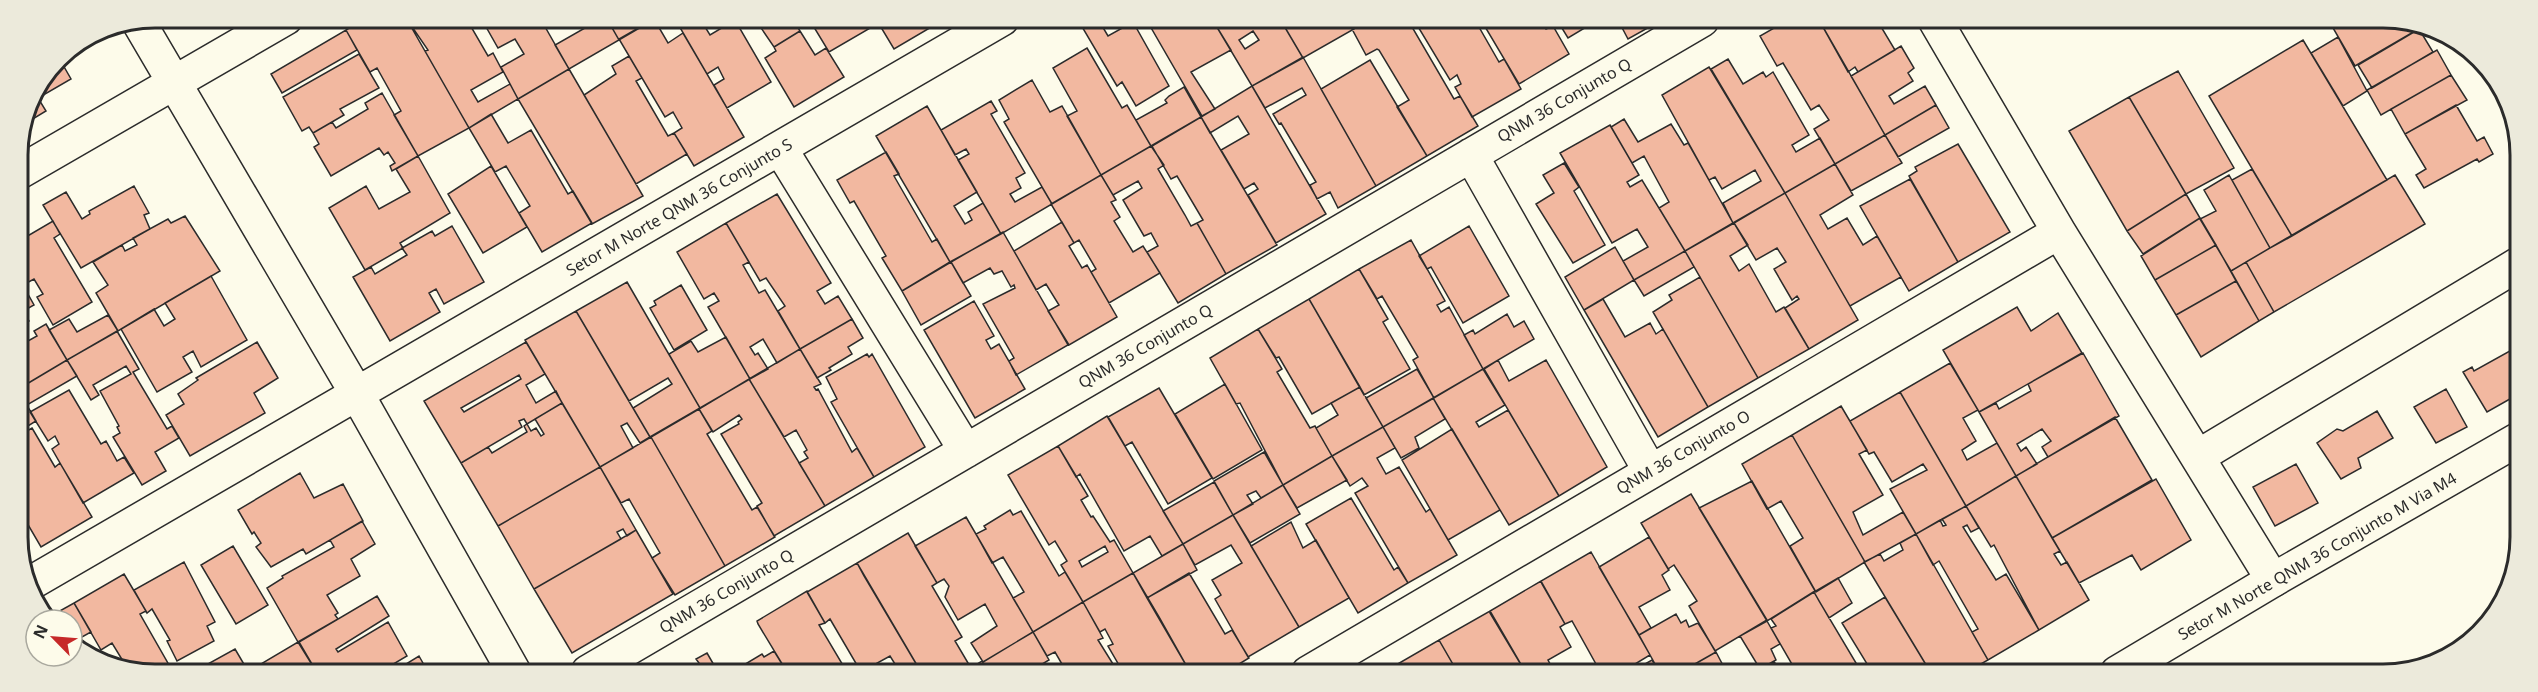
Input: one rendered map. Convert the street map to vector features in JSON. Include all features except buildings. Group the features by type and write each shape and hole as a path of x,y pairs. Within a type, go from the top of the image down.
{"street":[{"name":"QNM 36 Conjunto Q","path":"602,664 1688,28"},
{"path":"1940,28 2059,232 2199,456 2273,580"},
{"path":"143,29 357,394 509,664"},
{"path":"29,167 267,29"},
{"name":"Setor M Norte QNM 36 Conjunto S","path":"36,580 985,29"},
{"path":"780,148 966,451"},
{"path":"1471,155 1650,471"},
{"name":"QNM 36 Conjunto O","path":"1324,663 2059,232"},
{"path":"2199,456 2510,269"},
{"name":"Setor M Norte QNM 36 Conjunto M Via M4","path":"2135,663 2273,580 2510,444"}]}
